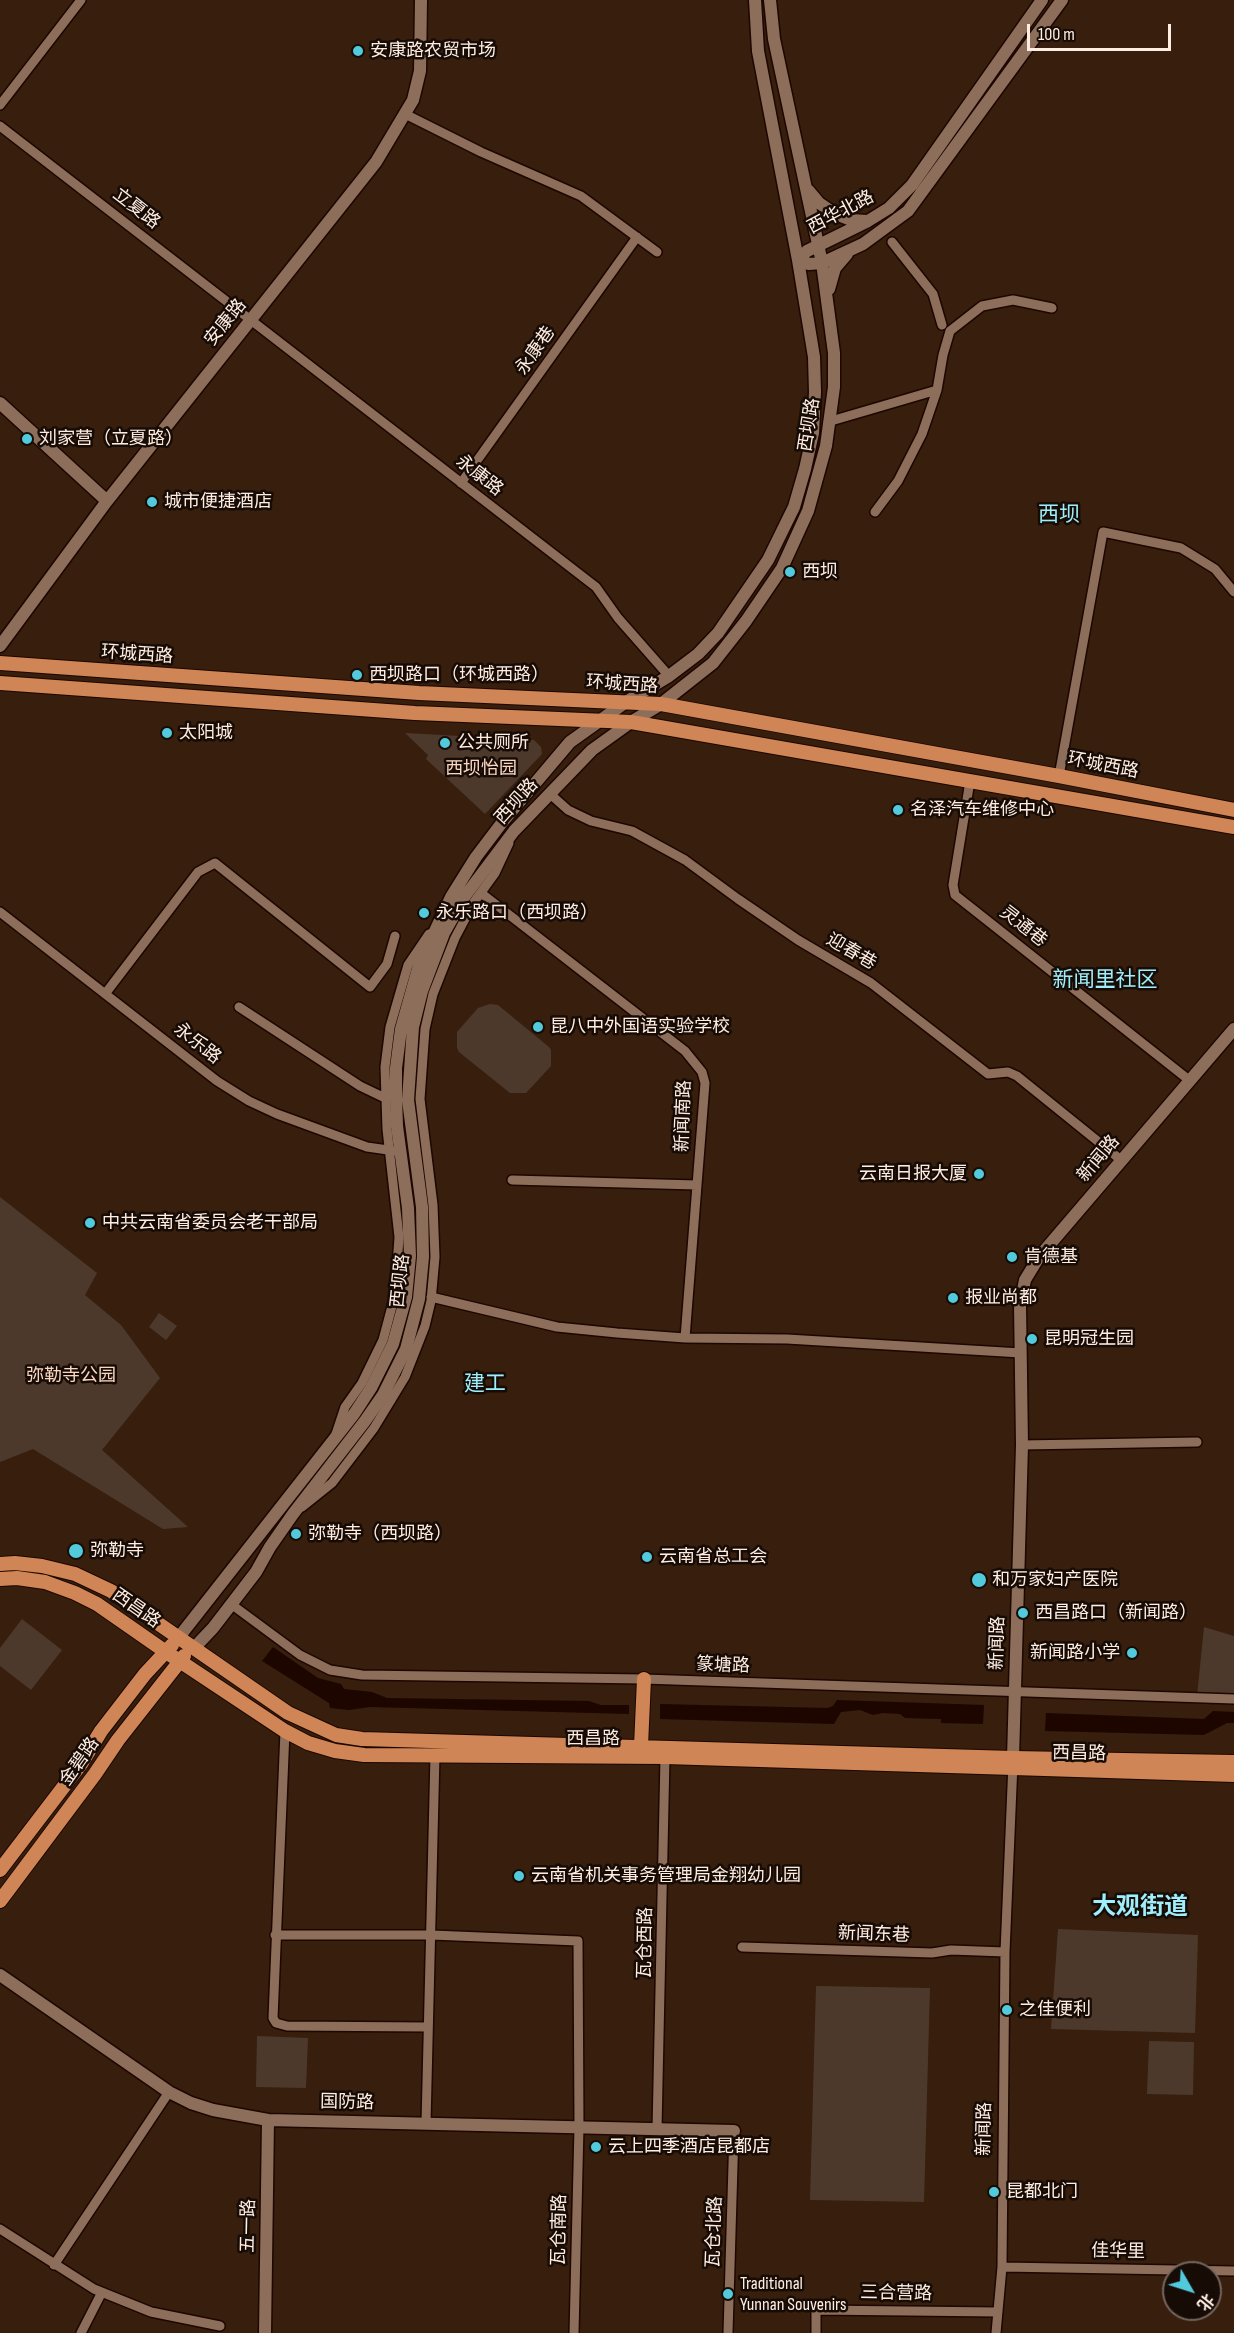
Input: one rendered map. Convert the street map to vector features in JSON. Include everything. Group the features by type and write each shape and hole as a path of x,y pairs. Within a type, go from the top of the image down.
{"main road":[{"name":"安康路","path":"0,646 107,501 376,162 413,100 420,71 421,0"},
{"name":"西坝路","path":"179,1637 333,1441 371,1388 393,1344 401,1320 408,1277 410,1237 396,1151 396,1068 401,1029 419,966 442,915 476,857 528,789 570,742 698,654 739,604 768,560 794,507 806,469 813,433 814,357 759,51 755,0"},
{"name":"西坝路","path":"195,1647 256,1572 293,1514 383,1395 408,1341 419,1299 423,1257 422,1207 408,1100 413,1027 422,991 444,933 465,896 514,831 549,793 592,750 631,722 661,705 712,663 746,621 782,568 796,540 821,472 831,421 834,353 829,302 819,244 774,39 770,0"},
{"name":"西华北路","path":"1042,0 912,185 889,208 868,221 807,250 798,260 809,264 822,263 854,248 908,211 1062,0"},
{"path":"806,188 819,203 835,214 851,220 868,221"},
{"path":"829,302 832,276 841,261 854,248"},
{"path":"0,403 107,501"},
{"name":"环城西路","path":"0,663 419,693 661,705 1059,776 1234,810"},
{"name":"环城西路","path":"0,683 415,713 631,722 1234,827"},
{"name":"新闻路","path":"1013,1764 1022,1445 1020,1305 1028,1274 1039,1257 1234,1029"},
{"name":"西昌路","path":"0,1564 42,1566 75,1574 111,1591 288,1713 336,1735 362,1739 641,1746 1234,1776"},
{"name":"西昌路","path":"0,1579 16,1578 45,1582 75,1593 97,1604 285,1731 308,1743 354,1754 1013,1764 1234,1762"},
{"name":"金碧路","path":"0,1870 81,1764 101,1731 145,1674 179,1637"},
{"name":"金碧路","path":"0,1902 118,1740 179,1661 195,1647"},
{"path":"641,1746 644,1679"},
{"name":"国防路","path":"0,1975 169,2092 191,2103 213,2110 268,2120 734,2131"},
{"name":"五一路","path":"265,2333 268,2120"}],"street":[{"path":"0,105 81,0"},
{"path":"405,114 481,153 573,192 601,209 657,252"},
{"name":"立夏路","path":"0,126 251,321"},
{"name":"永康巷","path":"461,483 637,237"},
{"path":"892,242 933,294 942,325"},
{"path":"874,512 898,481 922,434 937,390 950,331 982,306 1013,300 1052,308"},
{"name":"永康路","path":"251,321 596,587 618,618 669,676"},
{"path":"831,421 937,390"},
{"path":"1059,776 1103,532 1181,548 1215,569 1234,592"},
{"name":"灵通巷","path":"970,781 953,885 955,895 1189,1080"},
{"name":"迎春巷","path":"549,793 568,810 591,821 632,831 685,860 798,940 871,983 988,1074 1008,1072 1017,1076 1121,1160"},
{"path":"293,1514 332,1483 392,1401 416,1353 431,1297 435,1257 433,1206 420,1099 424,1029 433,994 455,938 495,873 514,831"},
{"path":"105,994 198,872 215,863 370,987 387,964 395,936"},
{"name":"新闻南路","path":"481,893 685,1051 702,1072 705,1083 686,1338"},
{"name":"永乐路","path":"0,912 218,1081 249,1101 304,1125 367,1147 396,1151"},
{"path":"396,1151 385,1098 385,1067 390,1027 408,965 442,915"},
{"path":"239,1007 360,1086 385,1098"},
{"path":"512,1180 698,1185"},
{"path":"431,1297 557,1327 686,1338 787,1339 1021,1353"},
{"path":"1022,1445 1197,1442"},
{"name":"篆塘路","path":"231,1604 300,1655 330,1670 362,1675 644,1679 1234,1699"},
{"path":"285,1731 273,2018 276,2023 287,2026 428,2027"},
{"path":"426,2123 435,1755"},
{"name":"瓦仓西路","path":"657,2129 665,1757"},
{"name":"新闻路","path":"996,2333 1002,2267 1005,1952 1013,1764"},
{"path":"275,1935 432,1935"},
{"name":"瓦仓南路","path":"432,1935 578,1941 579,2127 574,2333"},
{"name":"新闻东巷","path":"742,1947 932,1953 951,1950 1005,1952"},
{"path":"54,2265 169,2092"},
{"name":"瓦仓北路","path":"728,2333 734,2131"},
{"path":"0,2229 54,2265 102,2292 151,2312 220,2326"},
{"name":"佳华里","path":"1002,2267 1234,2271"},
{"path":"81,2333 102,2292"},
{"name":"三合营路","path":"816,2333 816,2310 998,2312"}],"green space":[{"name":"西坝怡园","path":"405,733 534,740 541,747 542,754 485,814 426,759 428,755"},
{"path":"490,1004 498,1005 551,1050 551,1066 526,1093 510,1093 457,1048 457,1032 478,1008"},
{"name":"弥勒寺公园","path":"0,1197 97,1273 85,1295 121,1325 160,1378 102,1450 188,1527 163,1529 33,1449 0,1462"},
{"path":"159,1313 177,1326 166,1340 149,1327"},
{"path":"22,1619 62,1650 31,1690 0,1666 0,1648"},
{"path":"1204,1627 1234,1636 1234,1697 1197,1696"},
{"path":"1058,1929 1198,1935 1195,2033 1051,2029"},
{"path":"816,1986 930,1988 924,2202 810,2200"},
{"path":"257,2036 308,2038 306,2088 256,2087"},
{"path":"1149,2041 1194,2042 1193,2095 1147,2094"}],"shaded area":[{"path":"273,1647 318,1678 341,1684 344,1689 372,1692 387,1698 589,1701 601,1705 629,1705 629,1714 370,1707 349,1710 330,1708 329,1703 262,1661"},
{"path":"837,1700 984,1705 983,1724 941,1723 941,1719 905,1718 900,1714 883,1713 873,1715 860,1710 841,1712 834,1724 660,1719 660,1704 827,1708 833,1706"},
{"path":"1213,1711 1234,1712 1234,1723 1227,1723 1204,1735 1045,1731 1046,1713 1204,1719"}],"place":[{"name":"安康路农贸市场","path":"358,51"},
{"name":"刘家营（立夏路）","path":"27,439"},
{"name":"城市便捷酒店","path":"152,502"},
{"name":"西坝","path":"790,572"},
{"name":"西坝路口（环城西路）","path":"357,675"},
{"name":"太阳城","path":"167,733"},
{"name":"公共厕所","path":"445,743"},
{"name":"名泽汽车维修中心","path":"898,810"},
{"name":"永乐路口（西坝路）","path":"424,913"},
{"name":"昆八中外国语实验学校","path":"538,1027"},
{"name":"云南日报大厦","path":"979,1174"},
{"name":"中共云南省委员会老干部局","path":"90,1223"},
{"name":"肯德基","path":"1012,1257"},
{"name":"报业尚都","path":"953,1298"},
{"name":"昆明冠生园","path":"1032,1339"},
{"name":"弥勒寺（西坝路）","path":"296,1534"},
{"name":"弥勒寺","path":"76,1551"},
{"name":"云南省总工会","path":"647,1557"},
{"name":"和万家妇产医院","path":"979,1580"},
{"name":"西昌路口（新闻路）","path":"1023,1613"},
{"name":"新闻路小学","path":"1132,1653"},
{"name":"云南省机关事务管理局金翔幼儿园","path":"519,1876"},
{"name":"之佳便利","path":"1007,2010"},
{"name":"云上四季酒店昆都店","path":"596,2147"},
{"name":"昆都北门","path":"994,2192"},
{"name":"Traditional Yunnan Souvenirs","path":"728,2294"}],"district":[{"name":"西坝","path":"1059,516"},
{"name":"新闻里社区","path":"1105,981"},
{"name":"建工","path":"485,1385"},
{"name":"大观街道","path":"1140,1908"}]}
